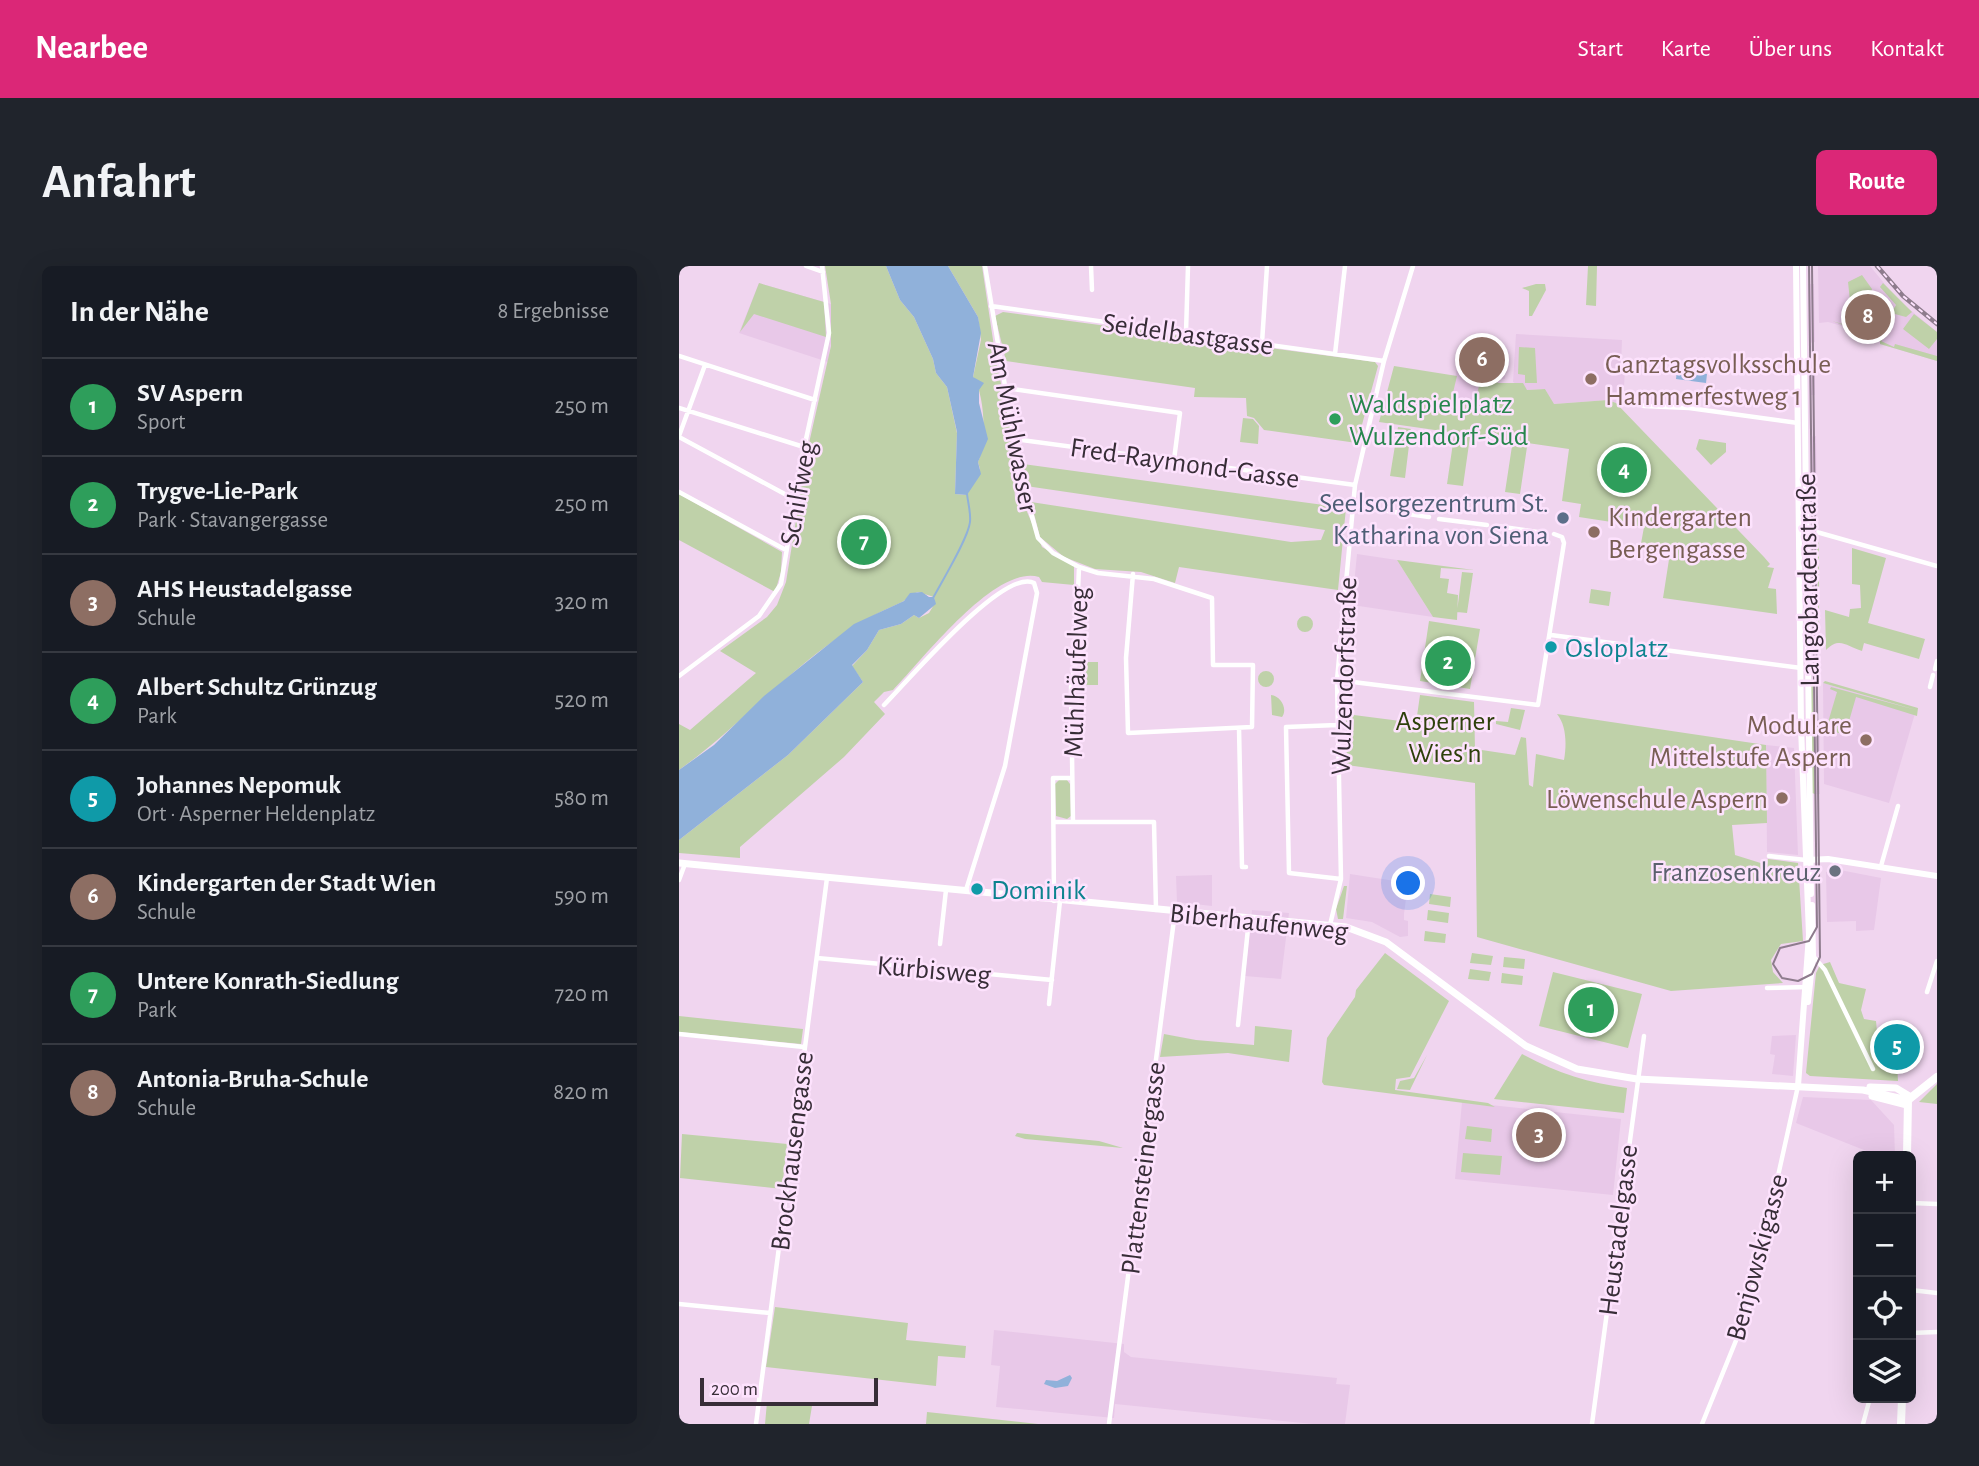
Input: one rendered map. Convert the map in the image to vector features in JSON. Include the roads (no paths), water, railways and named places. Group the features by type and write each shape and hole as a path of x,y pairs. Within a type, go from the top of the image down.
{"main road":[{"name":"Biberhaufenweg","path":"682,863 1156,911 1330,925 1364,932 1386,942 1526,1046 1577,1069 1637,1079 1863,1090"},
{"path":"1863,1090 1869,1095 1909,1101 1937,1077"},
{"path":"1863,1090 1896,1088 1909,1101 1907,1151"},
{"path":"1901,1424 1902,1403"}],"street":[{"path":"806,266 823,269"},
{"name":"Am Mühlwasser","path":"985,266 1027,506 1038,538 1053,553 1079,567"},
{"path":"1091,266 1092,290"},
{"path":"1186,333 1188,266"},
{"path":"1262,343 1268,266"},
{"path":"1335,354 1345,266"},
{"name":"Wulzendorfstraße","path":"1330,925 1341,879 1337,680 1355,485 1384,361 1413,266"},
{"name":"Langobardenstraße","path":"1796,266 1809,669 1808,860"},
{"name":"Langobardenstraße","path":"1801,422 1803,266"},
{"name":"Schilfweg","path":"679,676 764,611 781,584 794,499 829,333 823,269"},
{"name":"Seidelbastgasse","path":"991,306 1384,361"},
{"path":"679,356 815,400"},
{"path":"705,365 679,436 794,499"},
{"path":"1006,388 1180,412 1174,460"},
{"path":"1627,399 1644,406 1689,408 1801,422"},
{"path":"679,408 804,447"},
{"name":"Fred-Raymond-Gasse","path":"1014,439 1355,485"},
{"path":"679,492 786,550"},
{"path":"1353,506 1429,517"},
{"path":"1439,519 1487,525"},
{"path":"1496,526 1544,533"},
{"path":"1803,528 1937,566"},
{"name":"Langobardenstraße","path":"1803,528 1801,668 1812,979 1808,987"},
{"path":"1337,680 1534,707 1541,701 1564,543 1562,537 1554,534"},
{"path":"1079,567 1098,573 1133,574 1212,598 1213,665 1252,665 1253,723 1250,727 1128,733 1126,659 1133,574"},
{"name":"Mühlhäufelweg","path":"1073,822 1071,687 1075,666 1079,567"},
{"path":"884,705 991,596 1008,586 1030,580 1036,585 1037,593 1005,766 965,891"},
{"path":"1551,635 1809,669"},
{"path":"1930,687 1937,661"},
{"path":"1337,725 1286,727 1289,873 1341,879"},
{"path":"1239,728 1242,867 1246,867"},
{"name":"Mühlhäufelweg","path":"1049,1004 1057,901 1053,778 1072,778"},
{"path":"1881,866 1898,806"},
{"path":"1053,822 1154,822 1156,911"},
{"path":"1769,856 1881,866 1937,876"},
{"path":"679,880 682,863"},
{"name":"Brockhausengasse","path":"756,1424 827,878"},
{"path":"940,944 946,890"},
{"name":"Plattensteinergasse","path":"1109,1424 1175,912"},
{"path":"1238,1025 1249,919"},
{"path":"1798,1086 1811,956"},
{"path":"1811,956 1825,970 1873,1069"},
{"name":"Kürbisweg","path":"817,958 1052,980"},
{"path":"1927,992 1937,961"},
{"path":"1767,988 1808,987"},
{"path":"679,1034 804,1047"},
{"name":"Heustadelgasse","path":"1592,1424 1644,1036"},
{"name":"Benjowskigasse","path":"1702,1424 1748,1311 1798,1086"},
{"path":"1916,1202 1937,1204"},
{"path":"1916,1291 1937,1293"},
{"path":"679,1304 770,1313"},
{"path":"1916,1333 1937,1332"},
{"path":"1865,1423 1869,1403"}],"water":[{"path":"886,266 948,266 978,317 981,333 973,377 984,383 979,390 979,403 988,439 978,462 981,474 967,495 955,494 957,432 947,387 936,373 933,359 914,317 900,300"},
{"path":"1677,370 1707,374 1706,383 1676,379"},
{"path":"922,592 934,597 936,604 919,618 914,615 901,624 879,630 867,650 852,665 863,682 788,755 679,840 679,770 714,745 764,696 854,624 904,601 910,593"},
{"path":"1070,1375 1072,1378 1068,1386 1055,1388 1044,1384 1046,1380 1057,1381"}],"waterway":[{"path":"933,598 968,529 970,515 967,494"}],"tram line":[{"path":"1809,266 1817,927 1809,941 1780,948 1773,964 1782,978 1798,981 1812,974 1820,957 1812,266"}],"railway":[{"path":"1877,266 1903,296 1937,324"}],"place":[{"name":"Antonia-Bruha-Schule","path":"1868,317"},
{"name":"Kindergarten der Stadt Wien","path":"1482,360"},
{"name":"Ganztagsvolksschule Hammerfestweg 1","path":"1591,379"},
{"name":"Waldspielplatz Wulzendorf-Süd","path":"1335,419"},
{"name":"Albert Schultz Grünzug","path":"1624,470"},
{"name":"Seelsorgezentrum St. Katharina von Siena","path":"1563,518"},
{"name":"Kindergarten Bergengasse","path":"1594,532"},
{"name":"Untere Konrath-Siedlung","path":"864,542"},
{"name":"Osloplatz","path":"1551,647"},
{"name":"Trygve-Lie-Park","path":"1448,663"},
{"name":"Modulare Mittelstufe Aspern","path":"1866,740"},
{"name":"Löwenschule Aspern","path":"1782,798"},
{"name":"Franzosenkreuz","path":"1835,871"},
{"name":"Dominik","path":"977,889"},
{"name":"SV Aspern","path":"1591,1010"},
{"name":"Johannes Nepomuk","path":"1897,1047"},
{"name":"AHS Heustadelgasse","path":"1539,1135"}],"park label":[{"name":"Asperner Wies'n","path":"1445,736"}]}
